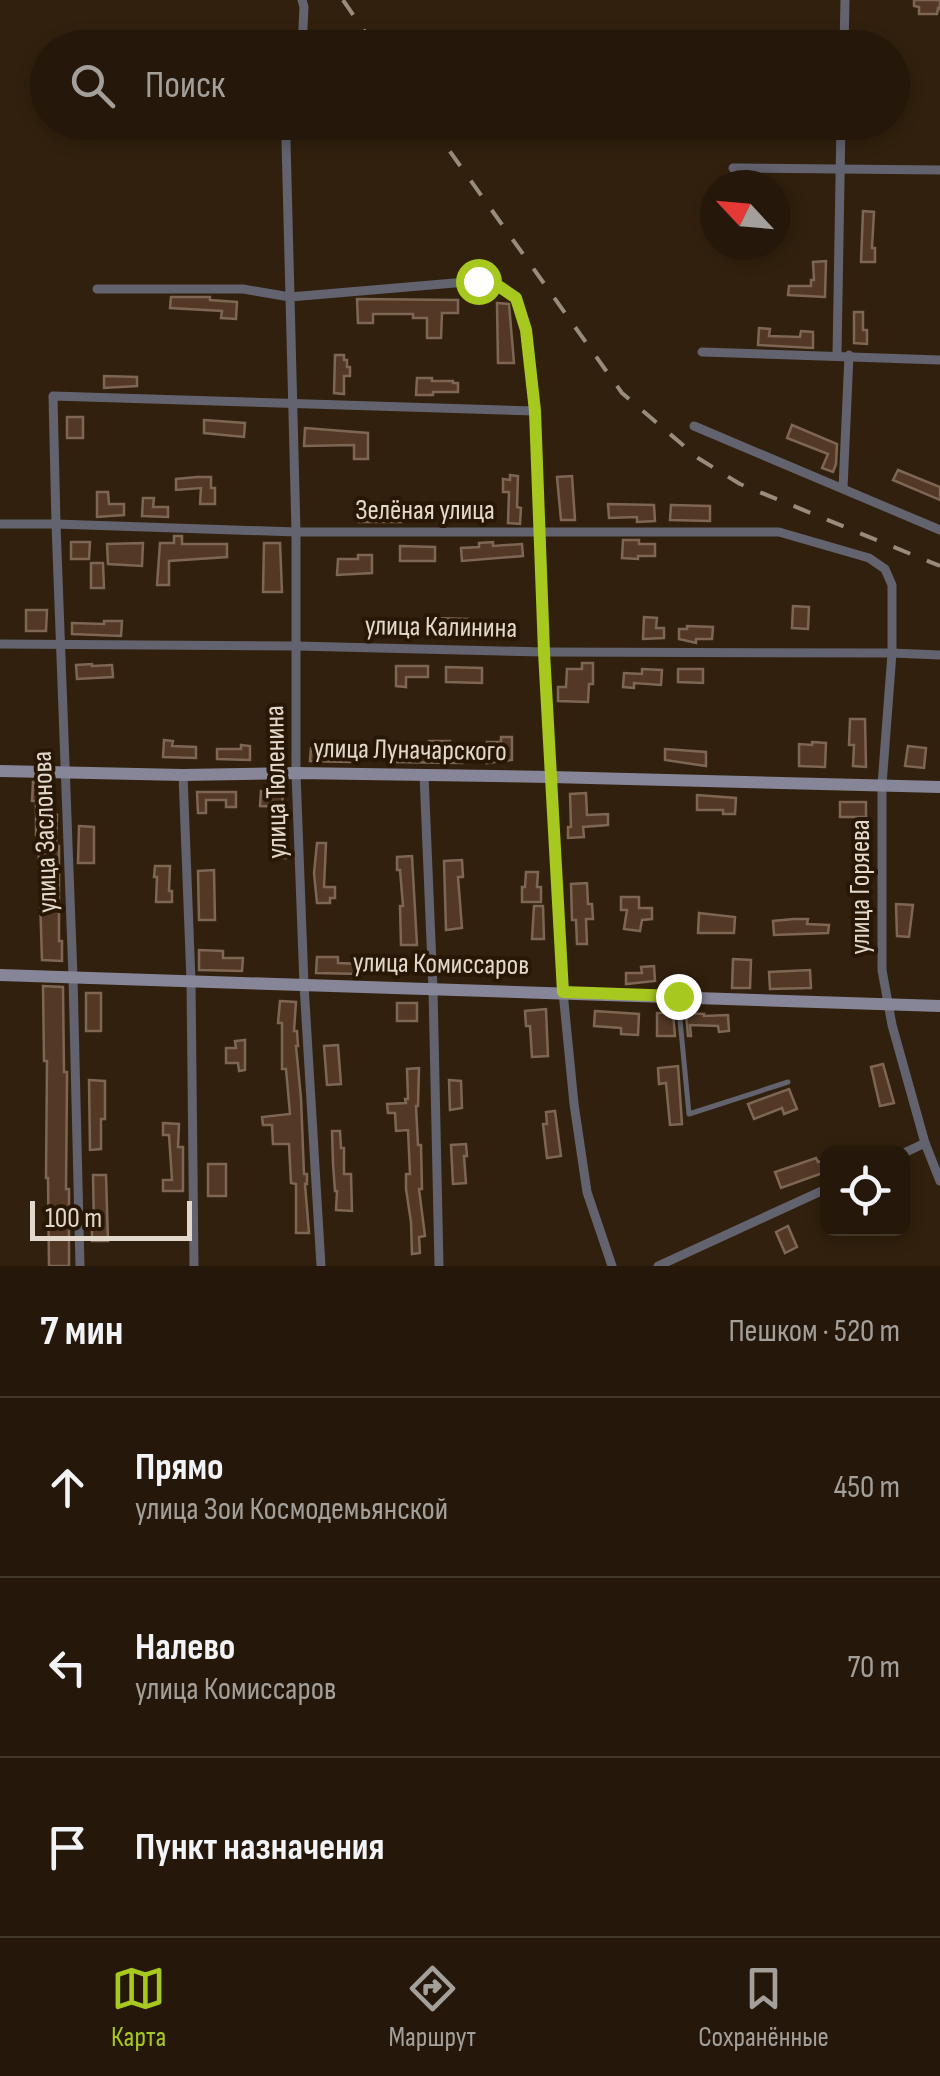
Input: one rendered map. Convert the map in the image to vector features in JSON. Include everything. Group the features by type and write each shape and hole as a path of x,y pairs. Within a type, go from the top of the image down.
{"main road":[{"name":"улица Луначарского","path":"0,771 940,786"},
{"name":"улица Комиссаров","path":"0,975 940,1006"}],"street":[{"path":"302,0 303,30"},
{"path":"844,30 845,0"},
{"name":"улица Тюленина","path":"286,140 296,532 296,773 321,1266"},
{"path":"840,140 842,488"},
{"path":"733,168 940,170"},
{"path":"98,289 243,290 290,297 478,281 500,287 516,298 526,330 535,411 563,992 574,1104 587,1192 612,1266"},
{"path":"702,352 940,360"},
{"name":"улица Заслонова","path":"80,1266 53,396 293,405"},
{"path":"293,405 535,411"},
{"path":"694,426 940,530"},
{"name":"Зелёная улица","path":"0,524 296,532 779,532 869,558 885,569 892,585"},
{"name":"улица Горяева","path":"892,585 892,653 882,786 882,970 892,1025 940,1182"},
{"name":"улица Калинина","path":"0,644 940,655"},
{"path":"183,775 191,981 194,1266"},
{"path":"424,776 439,1266"},
{"path":"910,1150 925,1143"},
{"path":"658,1266 820,1192"}],"lane":[{"path":"678,996 689,1114 788,1082"}],"building":[{"path":"914,0 940,0 940,9 937,14 919,14"},
{"path":"863,211 874,212 875,262 861,262"},
{"path":"826,261 825,297 788,295 789,286 811,286 813,262"},
{"path":"171,297 237,302 236,319 221,318 222,311 170,308"},
{"path":"357,299 458,300 458,313 442,313 441,338 427,338 427,318 413,318 413,314 373,314 373,323 358,323"},
{"path":"497,303 509,304 514,363 498,363"},
{"path":"854,312 863,312 867,344 854,343"},
{"path":"759,328 770,329 769,336 800,337 801,331 813,332 813,348 758,345"},
{"path":"335,355 344,355 350,367 350,376 344,376 344,394 334,393"},
{"path":"104,376 137,377 137,386 104,388"},
{"path":"417,378 453,381 458,383 458,392 416,395"},
{"path":"67,417 83,417 83,438 67,438"},
{"path":"204,420 245,423 244,437 204,433"},
{"path":"792,425 837,444 833,472 822,468 828,454 787,438"},
{"path":"305,428 368,433 368,459 354,459 354,445 304,446"},
{"path":"898,470 940,487 940,500 893,480"},
{"path":"510,475 518,476 520,524 508,523 509,492 503,492 503,479 510,480"},
{"path":"572,476 575,520 561,520 557,477"},
{"path":"211,477 215,504 200,504 201,488 176,490 176,479"},
{"path":"97,492 108,492 109,504 124,504 124,515 97,517"},
{"path":"143,498 154,498 153,507 168,507 168,517 142,516"},
{"path":"608,504 654,505 655,521 609,518"},
{"path":"671,505 710,506 710,521 670,520"},
{"path":"402,508 402,522 359,522 359,509"},
{"path":"174,536 182,536 182,544 227,544 227,557 169,561 169,585 157,585 160,543 174,543"},
{"path":"623,540 655,544 655,556 622,558"},
{"path":"71,542 90,542 89,559 71,559"},
{"path":"493,542 493,546 522,544 523,556 462,561 461,548"},
{"path":"143,543 142,566 108,564 107,544"},
{"path":"264,543 280,543 282,592 263,592"},
{"path":"400,546 435,547 435,561 400,561"},
{"path":"358,555 372,555 372,573 337,575 338,559 358,559"},
{"path":"91,563 103,563 104,588 91,588"},
{"path":"793,606 809,607 808,629 792,628"},
{"path":"26,610 47,610 46,631 26,631"},
{"path":"644,617 657,618 656,628 664,628 664,638 643,639"},
{"path":"432,618 468,619 468,637 431,630"},
{"path":"122,621 121,636 72,634 72,623"},
{"path":"713,627 712,639 696,639 696,643 679,639 679,629"},
{"path":"582,663 593,663 588,702 558,701 558,687 566,687 567,669 582,669"},
{"path":"76,665 112,665 113,677 77,679"},
{"path":"396,666 428,666 428,677 406,677 406,687 396,686"},
{"path":"446,667 482,668 482,683 446,682"},
{"path":"642,669 662,670 661,685 634,683 634,688 623,687 624,673 642,674"},
{"path":"678,669 703,669 703,683 678,682"},
{"path":"850,719 865,719 866,767 853,766"},
{"path":"501,737 512,737 512,760 487,763 487,742 501,742"},
{"path":"164,740 173,741 172,746 196,747 196,758 163,757"},
{"path":"429,741 450,741 450,753 462,753 462,763 392,762 393,743 409,743 409,753 429,754"},
{"path":"325,742 351,744 350,762 310,761 311,748 325,749"},
{"path":"826,743 825,767 799,766 799,744"},
{"path":"241,745 250,746 250,760 217,759 217,749 241,749"},
{"path":"908,746 926,748 924,768 905,766"},
{"path":"665,749 706,752 706,766 665,760"},
{"path":"33,782 53,782 62,961 42,960"},
{"path":"261,791 283,791 282,807 260,806"},
{"path":"197,792 236,792 236,807 226,807 226,800 206,800 206,813 198,813"},
{"path":"586,793 587,815 608,814 608,825 583,827 584,837 568,838 570,794"},
{"path":"697,795 736,798 735,814 697,810"},
{"path":"840,802 866,802 866,817 840,817"},
{"path":"272,824 285,824 286,858 274,858"},
{"path":"79,826 94,827 94,863 78,863"},
{"path":"317,843 326,843 324,887 335,887 335,898 330,898 330,903 317,903"},
{"path":"412,856 417,945 401,945 403,906 397,857"},
{"path":"462,860 463,877 458,877 462,928 446,930 444,861"},
{"path":"155,866 170,866 172,902 156,902"},
{"path":"214,870 215,920 199,920 198,871"},
{"path":"526,872 538,872 541,902 522,902"},
{"path":"587,883 593,919 586,919 587,944 577,944 571,884"},
{"path":"621,897 639,897 639,908 652,908 652,919 642,920 640,931 624,929 627,910 621,910"},
{"path":"896,904 913,905 909,937 897,936"},
{"path":"534,906 543,906 544,939 532,939"},
{"path":"699,913 735,917 734,933 698,933"},
{"path":"794,919 829,925 828,933 774,935 773,921"},
{"path":"199,950 223,951 223,958 243,958 242,971 199,970"},
{"path":"317,957 338,957 338,963 362,964 362,974 316,973"},
{"path":"733,959 751,960 750,988 732,988"},
{"path":"654,966 655,981 626,984 626,973 642,973 641,967"},
{"path":"810,970 811,988 770,989 769,972"},
{"path":"43,986 63,987 69,1266 49,1266"},
{"path":"86,993 101,993 101,1031 86,1031"},
{"path":"280,1001 296,1002 294,1031 309,1233 296,1233 296,1184 291,1183 289,1144 273,1144 272,1125 263,1125 262,1117 290,1114 286,1069 282,1069"},
{"path":"397,1003 417,1003 417,1021 397,1021"},
{"path":"546,1009 548,1056 532,1057 525,1011"},
{"path":"595,1011 639,1014 638,1035 621,1034 621,1028 594,1026"},
{"path":"657,1013 673,1013 675,1036 657,1036"},
{"path":"686,1013 728,1015 729,1031 719,1032 718,1026 690,1025 688,1036"},
{"path":"245,1040 245,1070 239,1071 238,1063 226,1063 226,1048 236,1048 235,1041"},
{"path":"338,1045 341,1084 327,1085 324,1046"},
{"path":"883,1064 894,1103 880,1106 871,1067"},
{"path":"678,1066 682,1124 670,1125 666,1083 659,1084 658,1068"},
{"path":"419,1068 416,1106 425,1236 419,1237 420,1253 412,1254 406,1189 406,1174 410,1174 408,1130 396,1131 395,1113 388,1113 387,1104 406,1103 407,1069"},
{"path":"89,1080 105,1081 101,1149 90,1150"},
{"path":"449,1080 461,1081 462,1108 450,1110"},
{"path":"789,1089 797,1109 784,1114 782,1108 754,1119 748,1104"},
{"path":"555,1111 561,1156 547,1158 543,1124 547,1124 546,1112"},
{"path":"163,1123 179,1124 183,1191 163,1191 163,1180 172,1180 169,1135 163,1135"},
{"path":"332,1131 340,1131 344,1174 351,1174 352,1211 336,1210"},
{"path":"466,1144 466,1183 453,1184 451,1145"},
{"path":"816,1158 820,1161 820,1174 781,1188 775,1172"},
{"path":"208,1164 226,1164 226,1196 208,1196"},
{"path":"93,1175 106,1175 108,1241 92,1241"},
{"path":"788,1226 797,1247 785,1253 776,1232"}],"railway":[{"path":"343,0 364,30"},
{"path":"442,140 622,393 698,458 740,484 940,566"}],"route":[{"path":"478,281 500,287 516,298 526,330 535,411 563,992 678,996"}]}
